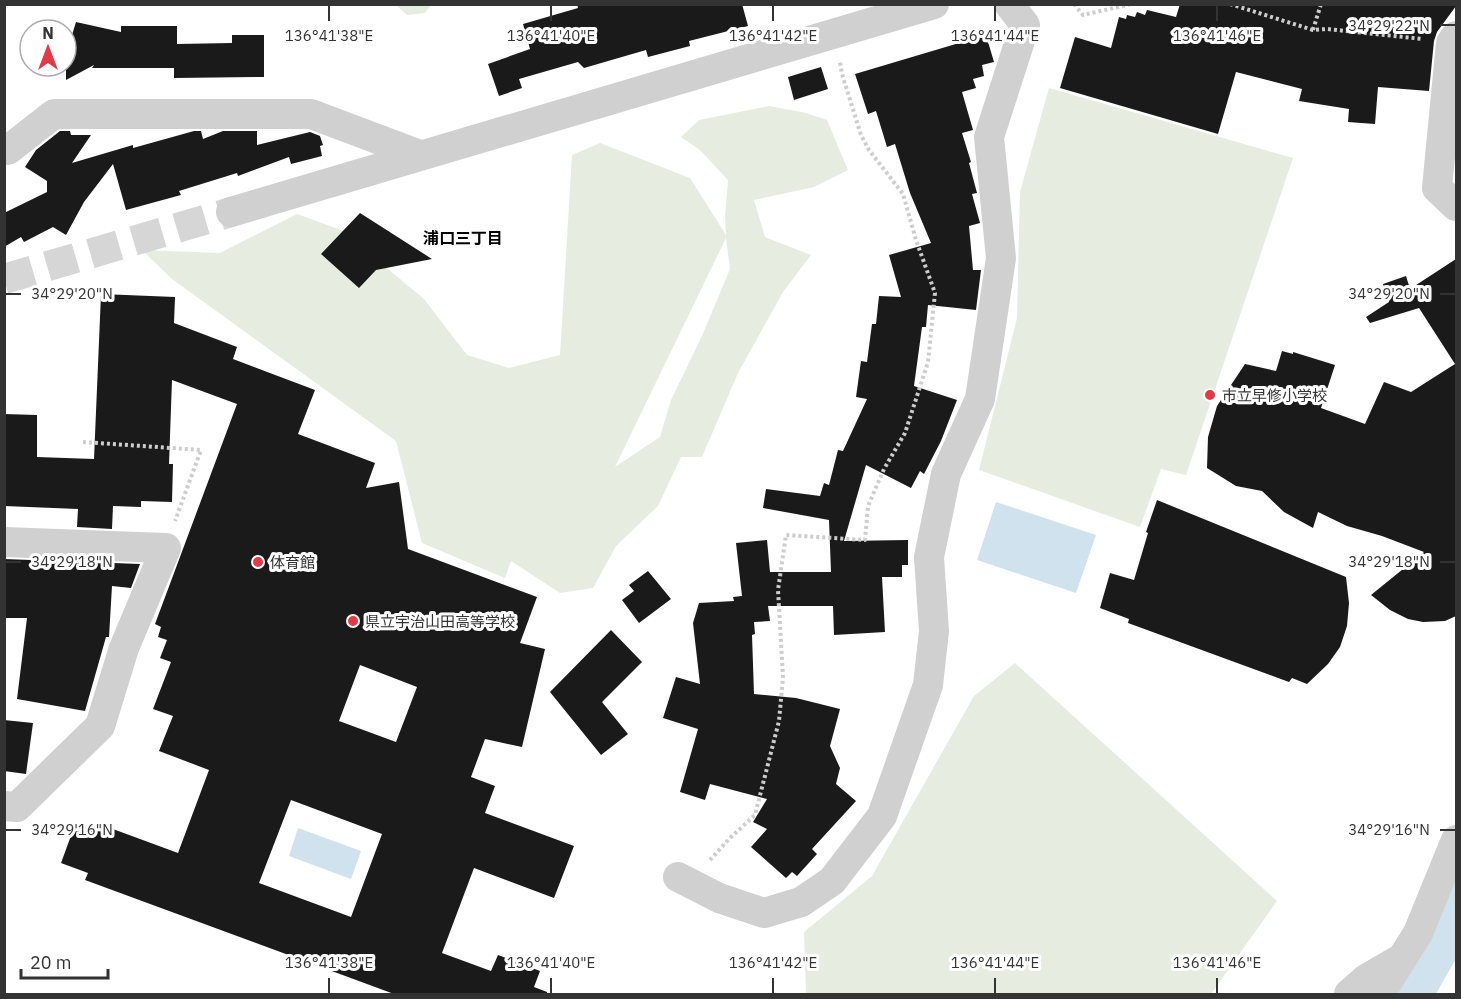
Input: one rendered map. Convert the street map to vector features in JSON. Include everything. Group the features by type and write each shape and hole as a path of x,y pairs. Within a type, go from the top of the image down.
{"street":[{"path":"231,212 934,4"},
{"path":"684,880 719,898 764,913 801,902 832,881 882,816 928,685 934,631 929,557 946,474 980,399 1001,258 989,137 1025,25 1009,4"},
{"path":"1454,39 1437,188 1456,206"},
{"path":"4,150 8,150 54,114 311,114 420,155"},
{"path":"4,542 166,548 124,648 100,726 17,807 4,806"},
{"path":"1380,994 1418,933 1456,840"},
{"path":"1350,994 1366,979 1405,956"}],"path":[{"path":"1074,4 1083,15 1131,4"},
{"path":"1230,4 1313,30 1454,39"},
{"path":"1313,30 1321,4"},
{"path":"684,880 755,815 779,722 783,676 778,590 786,535 865,540 868,506 884,469 905,433 928,362 935,293 903,194 869,150 861,135 842,74 839,50 841,31"},
{"path":"83,442 201,450 166,548"}],"shaded area":[{"path":"396,5 431,5 425,13 407,15"},
{"path":"1049,88 1293,158 1186,475 1161,469 1140,527 979,470 1017,318 1020,192"},
{"path":"769,106 806,113 827,120 848,170 814,187 754,200 765,237 811,255 783,292 738,373 702,457 681,457 658,506 616,546 593,588 560,593 511,561 505,578 422,543 396,441 172,279 142,250 220,253 297,214 341,230 424,299 467,355 509,368 560,355 572,155 600,143 690,178 726,235 728,180 700,150 681,137 699,120","holes":["726,238 730,269 702,336 671,400 660,437 615,467"]},
{"path":"1015,663 1277,901 1211,994 806,994 804,932 872,876 974,696"}],"water":[{"path":"996,502 1096,535 1076,593 977,560"},
{"path":"298,828 361,851 351,879 289,856"}],"building":[{"path":"577,4 742,4 748,26 689,41 690,46 648,57 646,50 584,68 578,62 519,79 522,88 499,96 488,64 530,49 523,24 578,8"},
{"path":"1180,4 1456,4 1456,6 1437,32 1434,41 1429,91 1378,87 1375,124 1348,122 1349,109 1299,101 1302,89 1236,72 1218,134 1060,88 1075,37 1111,48 1119,17 1126,19 1127,15 1135,17 1137,12 1145,15 1147,10 1176,17"},
{"path":"78,22 121,32 121,26 177,26 177,44 232,43 232,35 264,35 264,77 174,78 174,68 92,68 94,65 78,74"},
{"path":"986,35 994,62 982,65 984,76 973,79 976,88 962,92 973,130 962,133 971,162 969,163 977,193 972,194 980,223 969,226 973,270 981,270 976,310 928,305 926,327 922,327 914,386 957,400 941,441 924,474 920,471 911,488 866,465 844,541 908,540 908,565 902,565 902,577 882,577 885,632 834,635 833,606 768,606 770,621 754,622 755,634 752,635 754,694 796,698 840,709 830,746 840,768 836,784 856,801 812,849 817,854 797,876 792,872 786,878 751,847 767,829 753,822 767,799 710,784 705,800 680,792 698,729 663,718 676,677 700,684 693,623 699,603 734,601 733,597 742,596 736,543 767,540 770,572 831,572 829,520 763,508 766,489 820,496 824,483 829,485 838,450 843,451 867,399 856,397 861,361 867,362 872,324 876,324 879,296 901,297 889,255 931,243 910,193 895,144 887,147 876,111 868,114 855,74"},
{"path":"821,67 828,89 794,100 788,77"},
{"path":"60,131 70,131 71,135 91,135 72,163 133,145 133,148 194,131 201,131 203,139 223,131 257,131 257,145 310,132 320,136 323,145 320,146 322,156 291,164 289,157 238,176 237,173 179,191 181,195 126,210 113,164 84,202 66,235 53,227 24,242 21,237 4,247 4,213 47,192 47,181 25,167 36,150"},
{"path":"360,213 432,259 376,270 359,288 321,254"},
{"path":"1456,259 1456,616 1445,621 1423,622 1408,619 1390,610 1371,595 1424,552 1347,526 1318,512 1313,528 1284,512 1262,491 1236,486 1207,468 1208,437 1217,406 1245,364 1276,371 1282,351 1293,354 1293,352 1335,365 1321,408 1365,424 1384,382 1411,392 1455,364 1419,308 1370,323 1366,317 1389,302 1383,284 1406,276 1410,289"},
{"path":"101,294 175,297 174,323 237,347 233,359 315,390 298,434 375,463 366,488 399,482 408,549 537,597 520,643 545,649 522,747 485,739 471,777 495,786 485,813 574,846 554,898 474,868 442,953 491,971 498,955 540,971 534,987 547,994 394,994 85,880 88,873 61,863 76,822 101,830 102,825 178,853 209,770 159,751 173,716 153,709 171,662 160,658 167,640 158,637 161,627 155,624 237,404 172,380 169,464 173,464 172,502 141,501 141,507 113,506 112,529 77,527 78,509 4,506 4,414 37,415 37,457 94,459","holes":["360,665 417,687 396,742 339,721","291,800 382,834 351,917 259,883"]},
{"path":"1157,500 1346,577 1349,603 1347,626 1340,647 1328,664 1307,684 1292,678 1289,682 1128,623 1129,619 1100,608 1110,573 1134,580"},
{"path":"4,559 140,564 131,588 112,586 109,637 106,637 85,711 17,699 27,618 4,618"},
{"path":"648,571 671,599 639,623 622,600 634,591 629,585"},
{"path":"611,630 642,662 602,702 628,734 601,755 550,692"},
{"path":"4,720 33,723 26,774 4,771"}],"waterway":[{"path":"1406,994 1448,920 1456,893"}],"tunnel":[{"path":"4,279 231,212"}],"place":[{"name":"市立早修小学校","path":"1210,395"},
{"name":"体育館","path":"258,562"},
{"name":"県立宇治山田高等学校","path":"353,621"}],"district":[{"name":"浦口三丁目","path":"463,238"}]}
